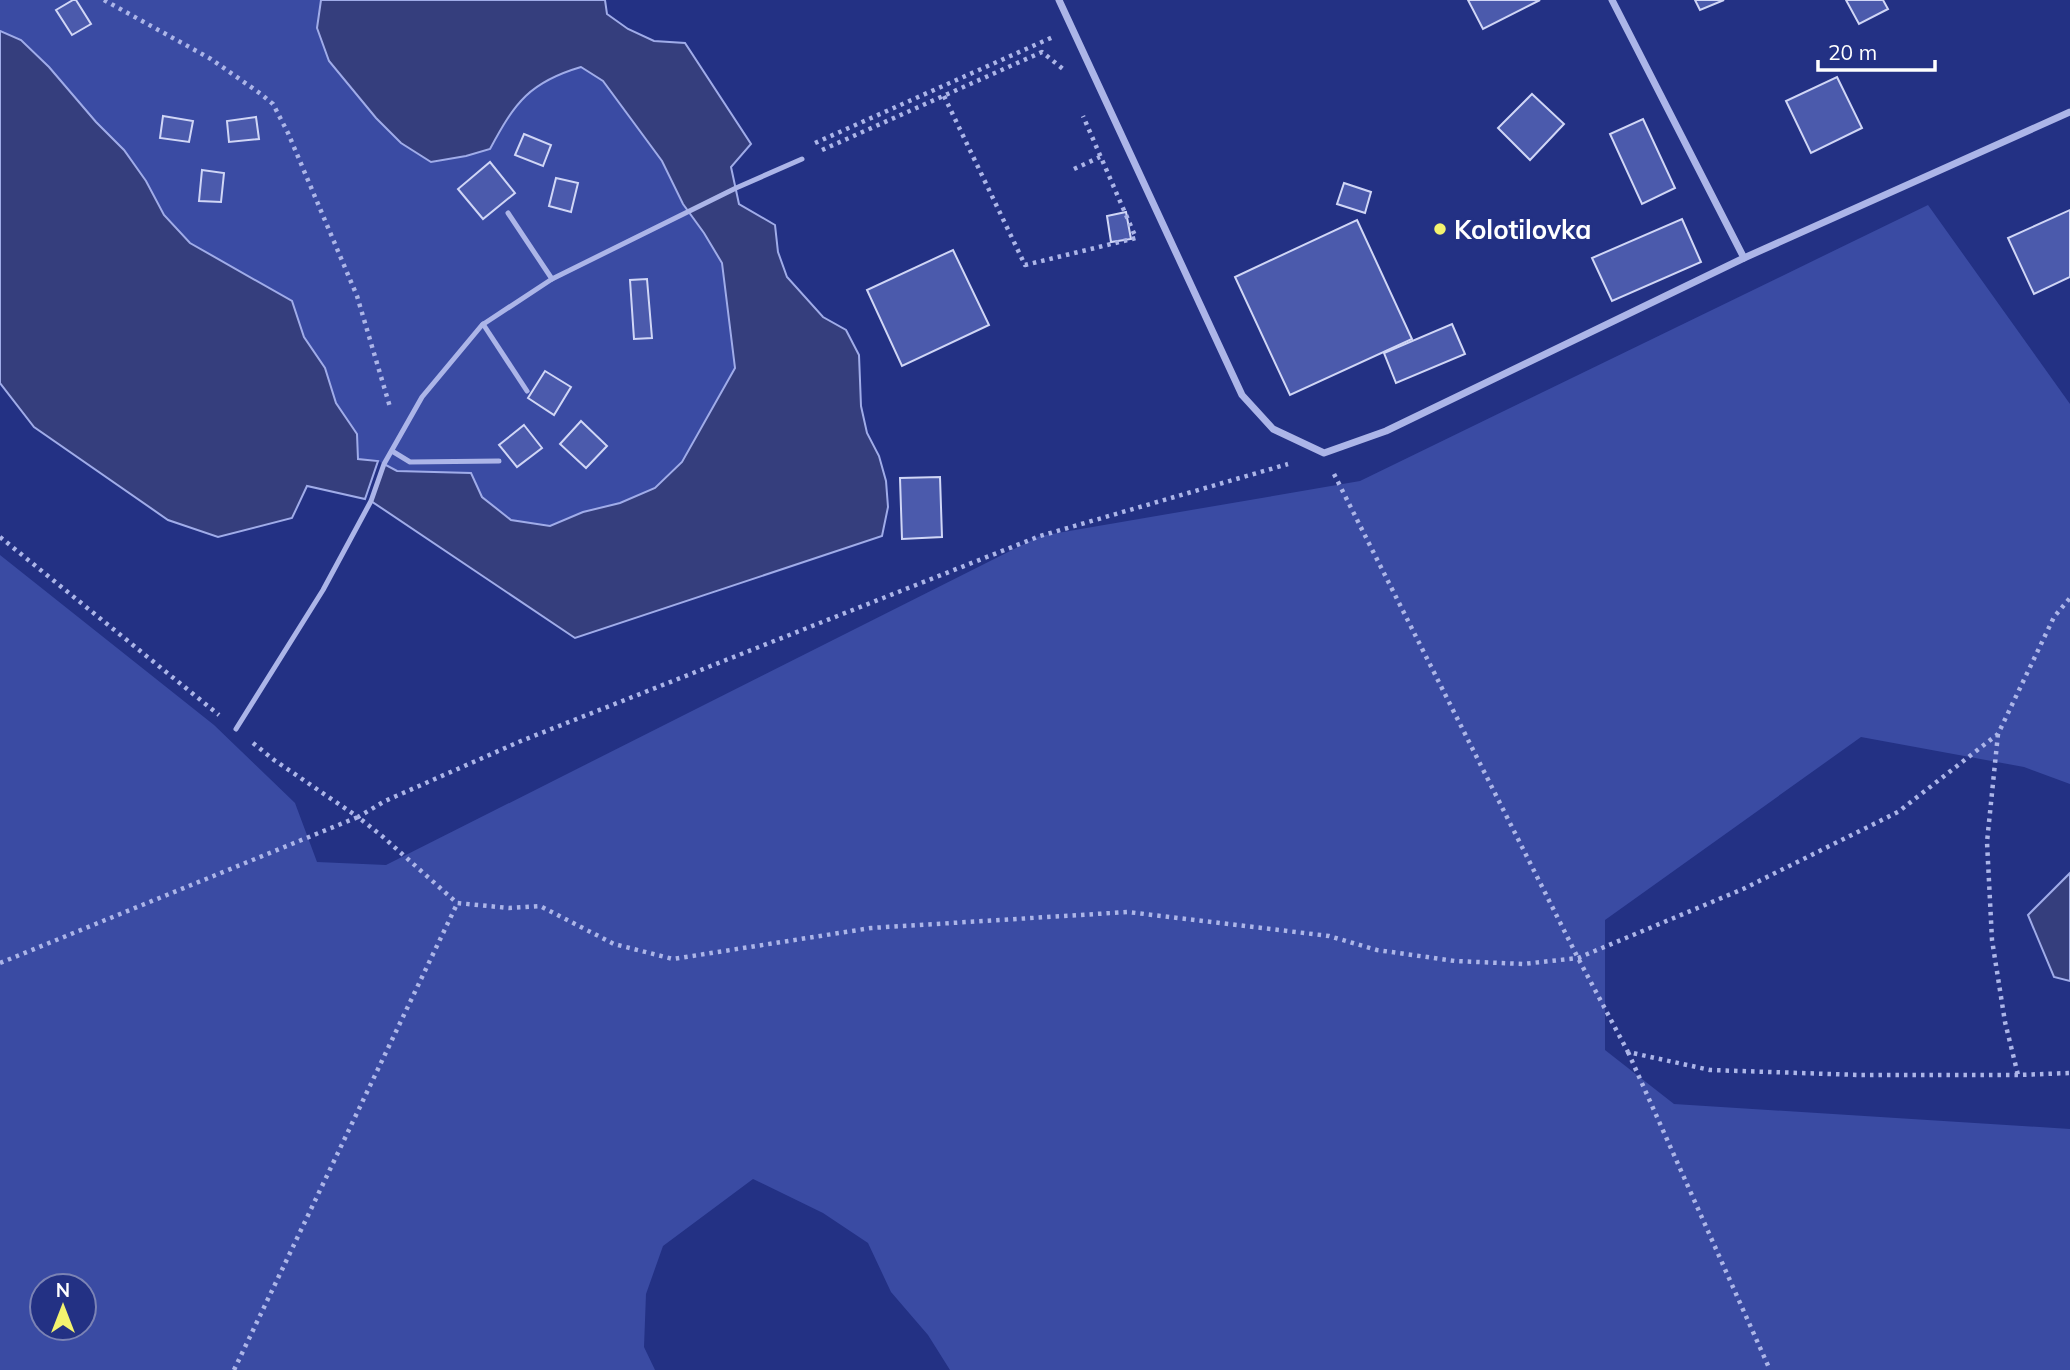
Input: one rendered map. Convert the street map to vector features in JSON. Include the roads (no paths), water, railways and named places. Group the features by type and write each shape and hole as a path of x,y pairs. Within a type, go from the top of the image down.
{"street":[{"path":"1059,0 1242,395 1273,429 1324,453 1386,431 1744,258 2070,112"},
{"path":"1612,0 1744,258"}],"lane":[{"path":"236,729 323,590 371,501 384,464 422,397 483,324 552,279 736,188 802,159"},
{"path":"508,213 552,279"},
{"path":"483,324 527,391"},
{"path":"392,451 410,462 499,461"}],"place":[{"name":"Kolotilovka","path":"1440,229"}]}
